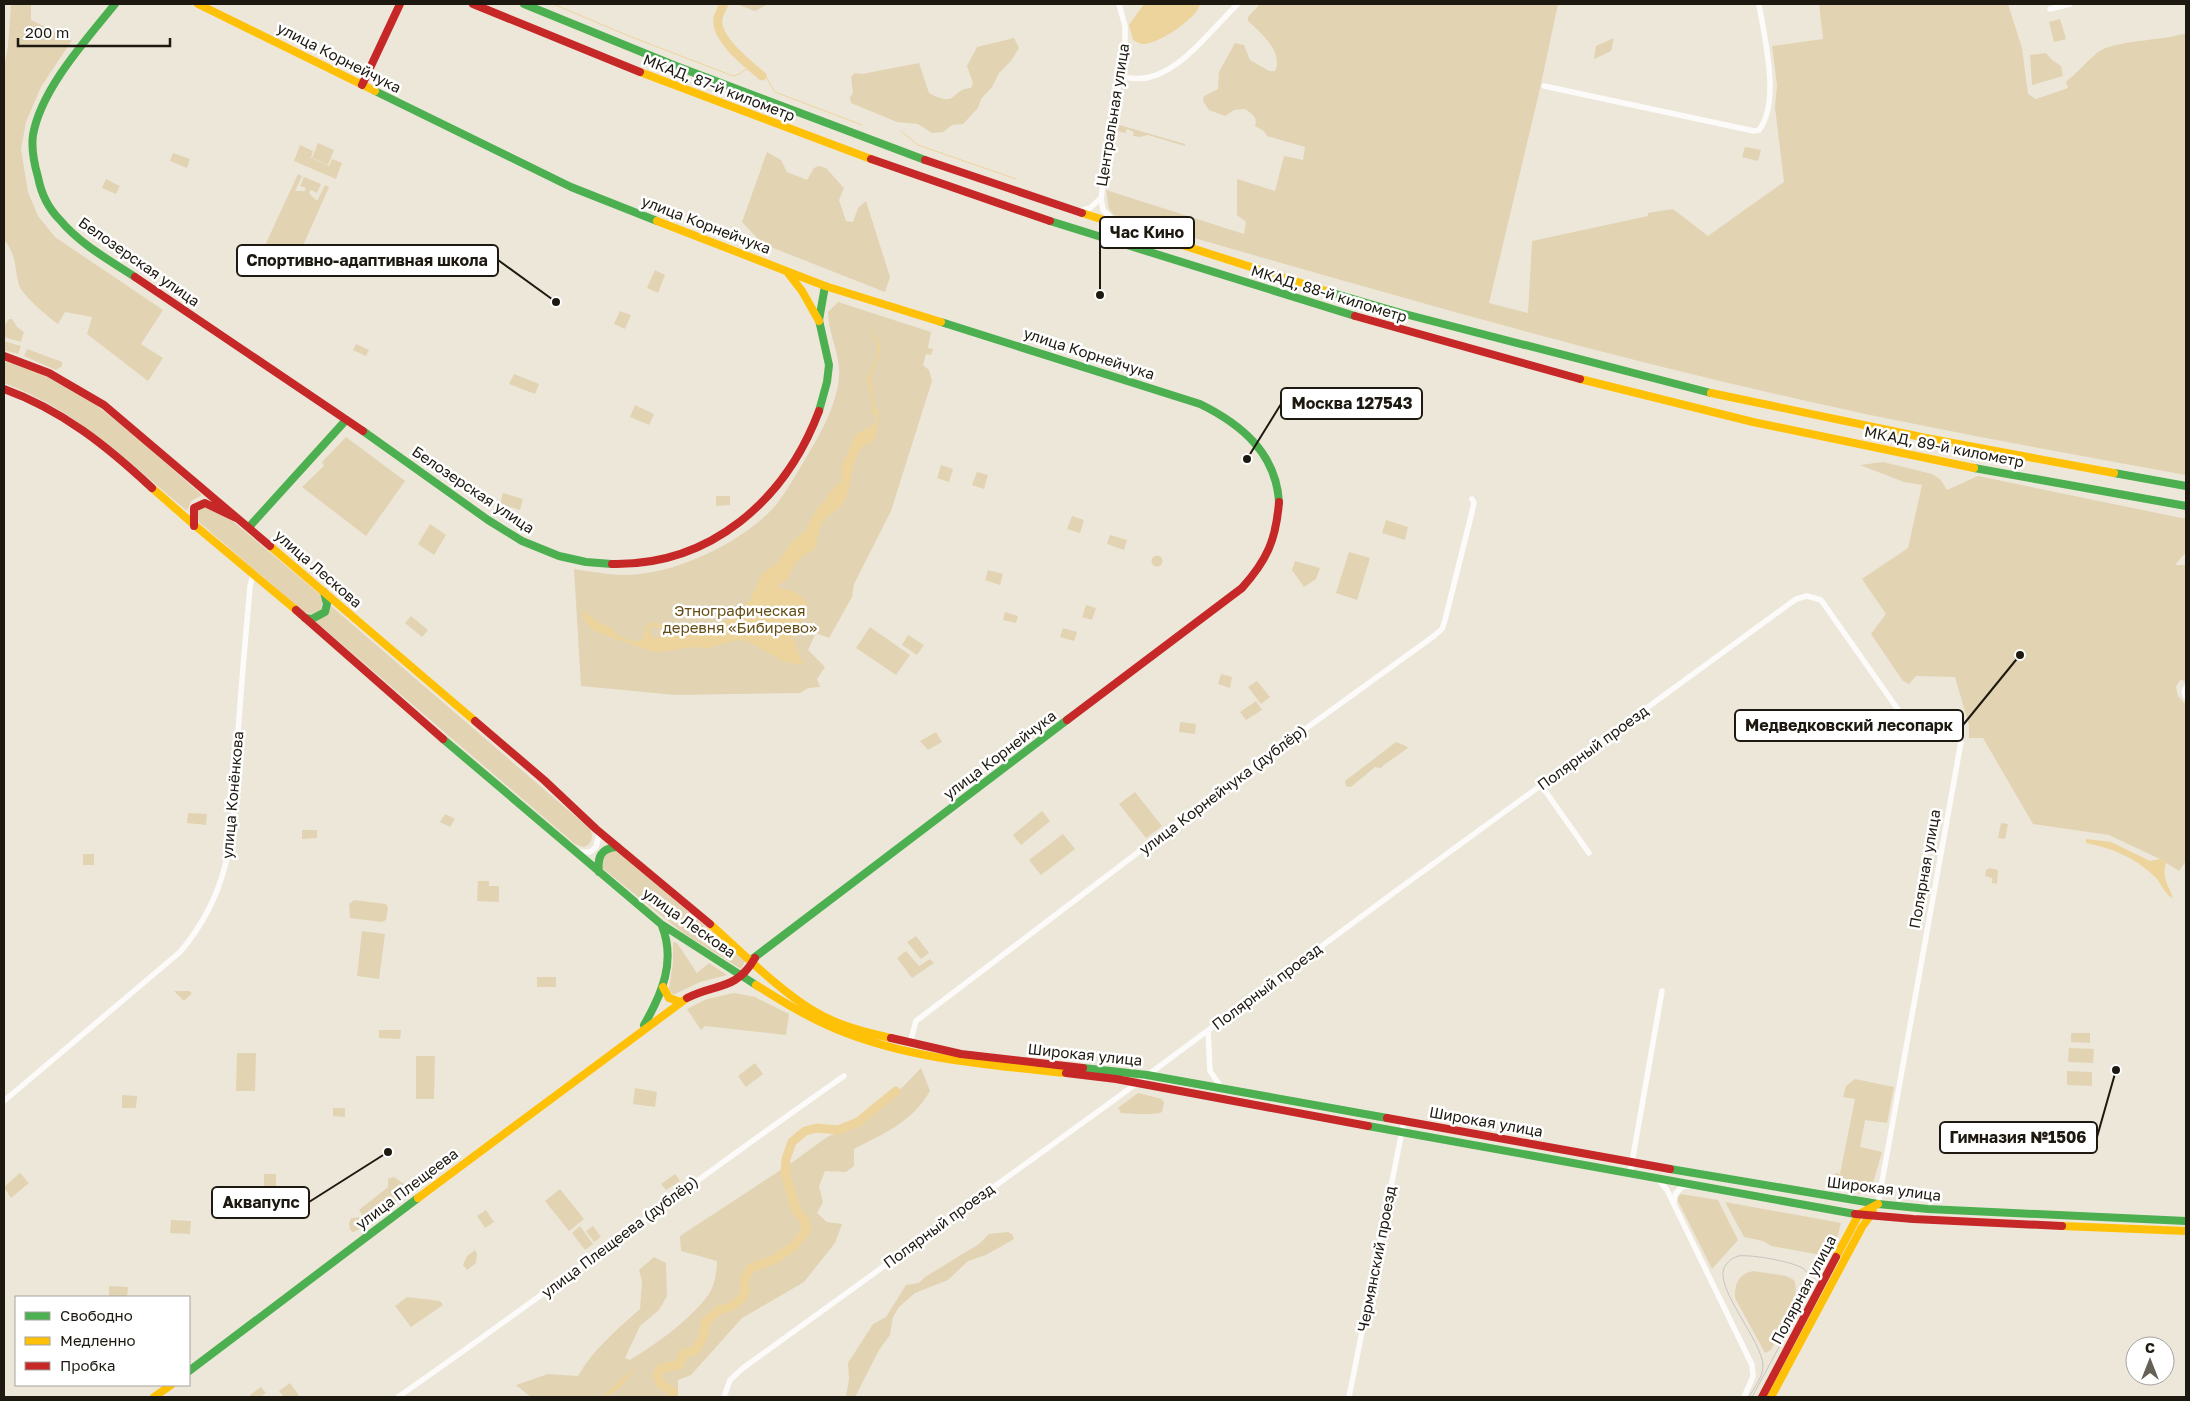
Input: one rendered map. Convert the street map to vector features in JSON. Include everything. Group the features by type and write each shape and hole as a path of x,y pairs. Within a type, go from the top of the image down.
{"main road":[{"name":"Белозерская улица","path":"115,4 50,93 37,121 32,150 40,189 53,214 65,228 86,244 502,528 543,551 561,557 626,565 646,563 682,554 713,540 748,516 776,487 813,423 826,391 828,377 829,356 819,321 802,291 787,271"},
{"name":"улица Корнейчука","path":"198,4 571,187 825,286 1065,360 1222,413 1254,439 1262,449 1277,485 1278,515 1271,548 1257,571 1242,588 754,959"},
{"path":"362,85 400,4"},
{"name":"МКАД, 87-й километр","path":"473,4 669,85 814,140 958,190"},
{"name":"МКАД, 87-й километр","path":"524,4 686,70 963,174"},
{"name":"МКАД, 88-й километр","path":"963,174 1123,227 1357,300 1700,391"},
{"name":"МКАД, 88-й километр","path":"958,190 1191,267 1303,301 1496,357 1697,409"},
{"path":"802,291 806,282 813,281"},
{"name":"Белозерская улица","path":"819,321 820,304 826,292 825,286"},
{"path":"819,310 832,295 843,291"},
{"name":"улица Лескова","path":"4,356 40,368 79,388 135,430 544,780 617,847 754,959 792,996"},
{"name":"улица Лескова","path":"4,389 32,400 54,412 91,437 194,526 273,590 661,924 792,1008"},
{"name":"МКАД, 89-й километр","path":"1700,391 1926,438 2186,486"},
{"name":"МКАД, 89-й километр","path":"1697,409 1924,458 2186,506"},
{"path":"249,527 346,420"},
{"path":"194,526 194,508 202,503 209,503 225,515 239,519"},
{"path":"305,618 312,619 325,612 327,604 324,592"},
{"path":"599,872 597,860 600,853 605,849 617,847"},
{"name":"улица Плещеева","path":"642,1029 663,987 668,959 668,937 661,924"},
{"path":"743,978 754,959"},
{"name":"улица Плещеева","path":"190,1370 642,1029 681,1002 698,993 743,978"},
{"path":"663,987 669,999 681,1002"},
{"name":"Широкая улица","path":"792,996 802,1004 839,1023 910,1043 990,1058 1146,1075 1221,1087 1632,1163 1878,1204 1928,1210 2183,1221"},
{"name":"Широкая улица","path":"792,1008 855,1036 909,1050 978,1064 1136,1083 1698,1187 1859,1214 1913,1219 2183,1231"},
{"path":"1218,1097 1216,1092 1221,1087"},
{"path":"1369,1115 1375,1123 1369,1126"},
{"path":"1859,1214 1878,1204"},
{"name":"Полярная улица","path":"1771,1397 1862,1227 1878,1204"},
{"name":"Полярная улица","path":"1762,1397 1859,1214"},
{"path":"154,1397 170,1386"}],"street":[{"name":"Центральная улица","path":"1101,198 1125,42 1125,26 1119,4"},
{"path":"1120,77 1133,79 1150,77 1170,68 1189,54 1238,4"},
{"path":"1544,86 1754,131 1759,130 1766,115 1771,80 1759,4"},
{"path":"2050,9 2070,4"},
{"path":"1076,211 1090,208 1101,198"},
{"path":"1101,198 1101,204 1107,215 1123,227"},
{"name":"улица Корнейчука (дублёр)","path":"910,1043 916,1021 1211,797 1422,646 1442,629 1471,516 1474,503 1472,499"},
{"name":"улица Конёнкова","path":"4,1101 180,952 200,927 212,905 227,865 233,831 242,678 250,586 253,575"},
{"name":"Полярный проезд","path":"724,1397 730,1380 743,1368 1208,1031 1796,599 1807,596 1821,600"},
{"name":"Полярная улица","path":"1821,600 1898,711 1925,729 1957,738 1961,742 1878,1204"},
{"path":"2186,687 2184,692 2186,696"},
{"path":"1541,785 1589,853"},
{"path":"576,852 590,852 596,847 599,835 596,829"},
{"path":"1630,1174 1662,990"},
{"path":"1208,1031 1210,1071 1221,1087"},
{"name":"улица Плещеева (дублёр)","path":"398,1397 505,1323 714,1167 844,1076"},
{"name":"Чермянский проезд","path":"1349,1397 1404,1121"},
{"path":"1658,1179 1674,1203 1752,1365 1753,1377 1744,1397"},
{"path":"1674,1203 1674,1196 1683,1186 1698,1187"},
{"path":"2149,1229 2154,1225 2150,1220"},
{"path":"2183,1221 2175,1226 2183,1231"}],"green space":[{"path":"11,4 31,4 31,20 72,40 41,87 26,122 21,149 28,192 38,216 55,237 163,310 141,344 163,358 148,381 87,334 92,317 65,312 58,324 30,300 19,285 13,256 4,240 4,68 8,46"},
{"path":"736,4 765,4 766,5 755,11"},
{"path":"1260,4 1558,4 1489,303 1528,313 1532,241 1648,216 1648,213 1673,209 1708,236 1784,182 1775,107 1777,85 1772,46 1823,39 1819,4 2008,4 2022,48 2028,94 2036,99 2068,88 2066,82 2098,52 2106,48 2186,33 2186,475 1904,422 1723,382 1461,314 1114,215 1109,209 1106,190 1244,234 1246,222 1237,215 1237,179 1275,191 1284,156 1303,160 1305,147 1267,136 1264,131 1255,126 1255,118 1245,109 1234,110 1225,116 1209,110 1203,101 1204,96 1218,89 1219,72 1235,43 1244,45 1250,60 1269,71 1275,71 1277,64 1274,50 1248,21 1248,17"},
{"path":"2060,19 2066,39 2054,42 2049,22"},
{"path":"1014,38 1019,48 1011,61 999,73 992,87 981,99 978,108 963,124 952,125 943,132 932,133 918,124 897,122 851,103 850,97 853,93 851,77 855,73 862,74 919,63 929,93 950,99 960,91 971,88 973,83 967,66 977,47"},
{"path":"1614,38 1611,51 1594,59 1596,46"},
{"path":"2046,53 2061,66 2063,76 2032,85 2030,55"},
{"path":"1116,124 1185,144 1185,146 1148,135 1133,136 1134,132 1127,129 1125,133 1118,131"},
{"path":"318,143 334,150 328,165 312,158"},
{"path":"300,145 313,151 311,158 329,166 332,159 342,163 336,179 294,161"},
{"path":"1745,147 1761,150 1758,161 1742,157"},
{"path":"767,152 781,160 787,172 807,180 814,168 819,166 826,168 844,188 839,200 846,221 853,222 858,208 866,201 890,277 885,292 768,246 757,238 742,222"},
{"path":"173,153 190,159 187,168 170,161"},
{"path":"298,174 302,176 295,191 305,191 306,188 300,186 304,177 321,184 317,193 311,190 309,193 317,201 325,185 329,187 293,268 290,267 293,258 285,263 277,262 271,257 269,248 265,256 261,254"},
{"path":"106,179 120,186 116,194 102,188"},
{"path":"655,270 665,275 658,293 647,288"},
{"name":"Этнографическая деревня «Бибирево»","path":"838,302 931,332 928,348 933,349 931,355 926,354 923,365 929,370 932,381 891,511 854,584 852,597 829,638 816,633 808,650 825,667 817,679 820,687 808,688 800,693 675,695 581,686 574,569 606,574 631,575 675,566 694,560 731,541 762,519 775,506 817,439 835,399 839,369 828,312"},
{"path":"620,311 631,315 625,329 614,324"},
{"path":"9,319 12,319 17,327 24,332 21,342 4,337 4,326"},
{"path":"4,341 21,346 18,354 4,350"},
{"path":"356,344 369,350 366,356 353,350"},
{"path":"27,349 62,362 62,366 56,370 24,356"},
{"path":"4,361 45,375 86,398 137,438 202,495 191,501 187,511 123,456 78,422 55,407 4,383"},
{"path":"514,374 539,384 535,394 509,384"},
{"path":"635,405 654,414 649,425 630,417"},
{"path":"346,437 405,481 366,536 302,487 324,466 322,462"},
{"path":"1883,462 1932,474 1940,479 1947,490 1978,476 2186,519 2186,552 2175,565 2186,565 2186,681 2180,680 2176,687 2178,696 2186,705 2186,861 2179,871 2160,859 2109,835 2033,824 1983,738 1969,738 1969,725 1955,677 1916,676 1909,684 1903,681 1871,634 1886,614 1862,579 1908,548 1922,485 1904,482 1860,465"},
{"path":"941,465 953,469 949,482 937,478"},
{"path":"977,472 988,475 984,489 972,485"},
{"path":"503,493 523,499 520,510 500,504"},
{"path":"716,496 730,496 730,505 716,506"},
{"path":"205,505 230,519 323,597 321,609 315,614 305,613 199,522 197,512"},
{"path":"1072,516 1084,520 1080,533 1067,529"},
{"path":"1386,520 1408,527 1405,540 1382,533"},
{"path":"430,524 446,535 434,555 418,544"},
{"path":"1110,535 1127,540 1124,550 1107,544"},
{"path":"1349,552 1370,558 1357,600 1336,593"},
{"path":"1157,555 1163,561 1157,567 1151,561"},
{"path":"1295,561 1320,568 1316,579 1304,587 1292,570"},
{"path":"988,570 1003,574 1000,585 985,580"},
{"path":"1086,605 1096,608 1092,620 1082,617"},
{"path":"331,606 590,829 592,838 590,843 583,847 575,844 316,622 327,614"},
{"path":"1005,612 1018,616 1016,623 1003,620"},
{"path":"411,616 428,630 422,637 405,623"},
{"path":"870,627 910,655 896,675 856,648"},
{"path":"1063,628 1077,632 1074,641 1060,637"},
{"path":"908,635 924,645 917,655 902,645"},
{"path":"1221,674 1232,677 1230,688 1218,684"},
{"path":"1257,681 1270,697 1261,704 1248,687"},
{"path":"1256,701 1262,710 1246,720 1240,712"},
{"path":"1180,722 1196,724 1195,734 1179,732"},
{"path":"936,732 942,742 928,750 920,741"},
{"path":"1396,742 1408,748 1381,768 1375,767 1351,787 1346,786 1345,781"},
{"path":"1135,792 1162,826 1146,838 1119,804"},
{"path":"1042,811 1050,821 1021,845 1013,835"},
{"path":"188,813 207,814 206,825 187,823"},
{"path":"445,814 455,819 450,827 440,822"},
{"path":"2001,823 2008,824 2005,839 1998,838"},
{"path":"302,830 317,830 317,838 302,839"},
{"path":"1063,834 1075,849 1041,875 1029,860"},
{"path":"617,850 745,961 741,969 683,933 601,867 600,859 606,851"},
{"path":"83,854 94,854 94,865 83,865"},
{"path":"1990,868 1998,870 1997,884 1992,883 1992,878 1985,876 1986,870"},
{"path":"478,881 489,881 489,886 499,886 499,902 477,901"},
{"path":"354,900 386,904 388,908 386,920 382,922 350,918 349,904"},
{"path":"362,931 385,934 379,979 357,976"},
{"path":"916,936 929,953 921,959 907,942"},
{"path":"673,942 677,943 697,973 709,963 727,975 700,982 673,995 669,989 673,963"},
{"path":"906,951 919,966 930,959 934,963 912,978 897,958"},
{"path":"537,977 556,977 556,987 537,987"},
{"path":"174,991 189,991 192,993 184,1001"},
{"path":"734,993 755,997 789,1014 786,1035 705,1026 701,1030 687,1009 707,999"},
{"path":"379,1030 401,1030 400,1039 379,1038"},
{"path":"2071,1033 2090,1033 2090,1043 2071,1042"},
{"path":"2069,1048 2094,1049 2093,1063 2068,1062"},
{"path":"237,1053 256,1053 255,1091 236,1091"},
{"path":"416,1056 435,1056 434,1099 416,1099"},
{"path":"755,1063 763,1074 746,1087 738,1076"},
{"path":"921,1068 930,1091 915,1111 897,1126 854,1149 854,1166 846,1172 825,1171 819,1186 823,1202 817,1213 827,1222 842,1224 835,1243 804,1282 742,1318 691,1375 678,1380 678,1397 531,1397 516,1385 548,1374 578,1376 598,1348 640,1309 642,1281 639,1270 654,1257 666,1263 667,1296 659,1310 640,1326 625,1358 630,1360 670,1332 690,1316 709,1294 716,1271 717,1261 681,1251 680,1236 790,1164 827,1137 861,1123 894,1096"},
{"path":"2067,1071 2092,1072 2092,1086 2067,1085"},
{"path":"1855,1079 1894,1087 1887,1123 1865,1120 1860,1147 1882,1152 1871,1190 1861,1194 1832,1188 1835,1173 1840,1174 1855,1099 1843,1097 1846,1086"},
{"path":"635,1088 657,1092 655,1107 633,1104"},
{"path":"1138,1093 1162,1099 1164,1103 1162,1112 1149,1114 1121,1113 1118,1108"},
{"path":"122,1095 137,1096 136,1108 122,1108"},
{"path":"333,1108 345,1108 345,1117 333,1116"},
{"path":"2002,1139 2028,1139 2028,1153 2002,1152"},
{"path":"20,1173 29,1183 11,1198 4,1187"},
{"path":"264,1174 276,1174 276,1198 264,1198"},
{"path":"675,1174 680,1181 666,1190 661,1184"},
{"path":"394,1177 407,1186 407,1191 399,1197 393,1206 381,1209 365,1226 357,1231 353,1232 350,1230 351,1218 364,1217 359,1210 388,1187 388,1179"},
{"path":"560,1189 584,1219 569,1231 545,1201"},
{"path":"1681,1194 1718,1200 1738,1240 1712,1269 1678,1201 1678,1197"},
{"path":"1725,1202 1841,1223 1835,1246 1827,1256 1771,1246 1763,1241 1744,1237"},
{"path":"486,1210 494,1222 485,1228 477,1216"},
{"path":"171,1220 191,1221 190,1234 170,1233"},
{"path":"580,1226 593,1244 585,1250 572,1233"},
{"path":"593,1226 601,1237 594,1242 586,1231"},
{"path":"1008,1232 1012,1234 1014,1239 986,1255 968,1261 948,1280 915,1293 899,1307 893,1317 890,1335 879,1350 855,1397 846,1397 849,1379 848,1363 873,1324 886,1317 906,1285 919,1283 925,1277 979,1244 989,1234"},
{"path":"475,1250 477,1254 476,1263 467,1270 463,1265 467,1256"},
{"path":"1753,1271 1786,1276 1794,1280 1796,1289 1793,1307 1789,1316 1771,1350 1765,1353 1735,1298 1738,1280 1748,1272"},
{"path":"109,1286 128,1287 127,1296 109,1296"},
{"path":"407,1297 440,1301 443,1305 411,1327 395,1306"},
{"path":"290,1383 300,1397 284,1397 279,1391"},
{"path":"261,1387 266,1393 260,1397 251,1397 250,1395"}],"shaded area":[{"path":"1144,4 1200,4 1198,10 1185,23 1158,40 1144,44 1133,40 1129,25"},
{"path":"871,325 880,346 880,354 870,377 874,402 879,415 877,431 872,442 860,449 854,464 847,495 840,506 822,523 815,549 805,554 792,569 788,579 778,585 780,589 797,593 807,605 804,617 789,630 803,664 799,665 783,661 747,641 738,640 707,648 689,647 662,652 650,651 594,631 584,620 582,610 596,621 612,628 616,635 634,642 643,639 645,628 652,622 662,624 669,631 686,631 698,636 718,622 727,621 731,618 730,613 734,607 749,602 762,574 778,562 792,542 805,531 829,493 842,481 842,466 856,434 874,425 876,419 875,414 871,413 873,408 867,377 877,358 878,351","holes":["655,626 661,629 663,633 659,638 653,638 648,631 651,627"]},
{"path":"2086,839 2111,842 2150,861 2160,859 2166,863 2164,873 2173,898 2167,894 2156,878 2138,863 2113,851 2086,843"},
{"path":"637,1366 618,1389 603,1397 619,1382"}],"waterway":[{"path":"553,4 733,76 751,66"},
{"path":"724,4 718,18 721,34 733,50 762,76"},
{"path":"762,76 766,77 775,92 862,125"},
{"path":"901,131 918,145 1016,179"},
{"path":"672,1397 673,1392 660,1383 657,1374 661,1368 679,1365 684,1353 695,1351 703,1337 706,1321 719,1310 732,1306 741,1299 745,1293 744,1280 751,1268 775,1259 794,1246 806,1229 805,1221 796,1210 785,1173 786,1159 792,1142 805,1131 817,1128 838,1130 858,1122 896,1091"}],"tram line":[{"path":"1749,1397 1762,1374 1761,1356 1732,1302 1723,1277 1725,1266 1730,1260 1738,1256 1762,1257 1793,1264 1805,1270 1811,1283 1811,1288 1752,1397"}],"traffic: fast":[{"path":"115,4 78,49 55,83 45,100 32,140 35,166 41,189 56,215 76,237 135,277"},
{"path":"524,4 676,66 925,160"},
{"path":"375,91 571,187 657,221"},
{"path":"1050,221 1355,316"},
{"path":"819,411 827,382 829,365 819,320 825,286"},
{"path":"1329,292 1401,313 1711,393"},
{"path":"941,322 1200,404 1229,421 1254,442 1271,469 1279,502"},
{"path":"249,527 346,420"},
{"path":"363,431 488,520 522,541 559,556 586,562 612,564"},
{"path":"1974,468 2186,506"},
{"path":"2114,473 2186,486"},
{"path":"305,618 312,619 325,612 327,604 324,592"},
{"path":"751,960 1067,720"},
{"path":"443,739 661,924 756,985"},
{"path":"599,872 601,854 607,849 617,847"},
{"path":"644,1025 665,977 668,952 662,926"},
{"path":"1083,1068 1147,1075 1387,1118"},
{"path":"1368,1126 1855,1214"},
{"path":"1670,1169 1878,1204 1928,1209 2186,1221"},
{"path":"190,1370 418,1198"}],"traffic: slow":[{"path":"198,4 375,91"},
{"path":"640,72 871,159"},
{"path":"1082,213 1329,292"},
{"path":"657,221 825,286 941,322"},
{"path":"788,273 802,291 819,321"},
{"path":"1580,379 1753,422 1974,468"},
{"path":"1711,393 1926,438 2114,473"},
{"path":"152,488 296,610"},
{"path":"270,546 475,721"},
{"path":"710,924 772,980 812,1010 840,1024 891,1038"},
{"path":"756,985 825,1024 863,1039 891,1047 949,1059 1066,1073"},
{"path":"663,987 669,998 681,1002"},
{"path":"418,1198 687,998"},
{"path":"1836,1257 1859,1214 1878,1204"},
{"path":"1771,1397 1862,1227 1873,1212"},
{"path":"2062,1226 2186,1231"},
{"path":"154,1397 170,1386"}],"traffic: jam":[{"path":"362,85 400,4"},
{"path":"473,4 640,72"},
{"path":"871,159 1050,221"},
{"path":"925,160 1082,213"},
{"path":"135,277 363,431"},
{"path":"1355,316 1580,379"},
{"path":"4,356 49,373 104,405 270,546"},
{"path":"4,389 45,407 64,418 101,444 152,488"},
{"path":"612,564 648,562 681,554 712,540 740,522 764,499 786,473 804,443 819,411"},
{"path":"1067,720 1242,588 1258,568 1269,549 1273,539 1279,502"},
{"path":"194,526 194,508 205,503 236,518"},
{"path":"296,610 443,739"},
{"path":"475,721 544,780 596,829 710,924"},
{"path":"687,998 733,981 748,969 755,958"},
{"path":"891,1038 961,1054 1083,1068"},
{"path":"1066,1073 1116,1079 1368,1126"},
{"path":"1387,1118 1670,1169"},
{"path":"1855,1214 1913,1219 2062,1226"},
{"path":"1762,1397 1836,1257"}],"place":[{"name":"Час Кино","path":"1100,295"},
{"name":"Спортивно-адаптивная школа","path":"556,302"},
{"name":"Москва 127543","path":"1247,459"},
{"name":"Медведковский лесопарк","path":"2020,655"},
{"name":"Гимназия №1506","path":"2116,1070"},
{"name":"Аквапупс","path":"388,1152"}]}
